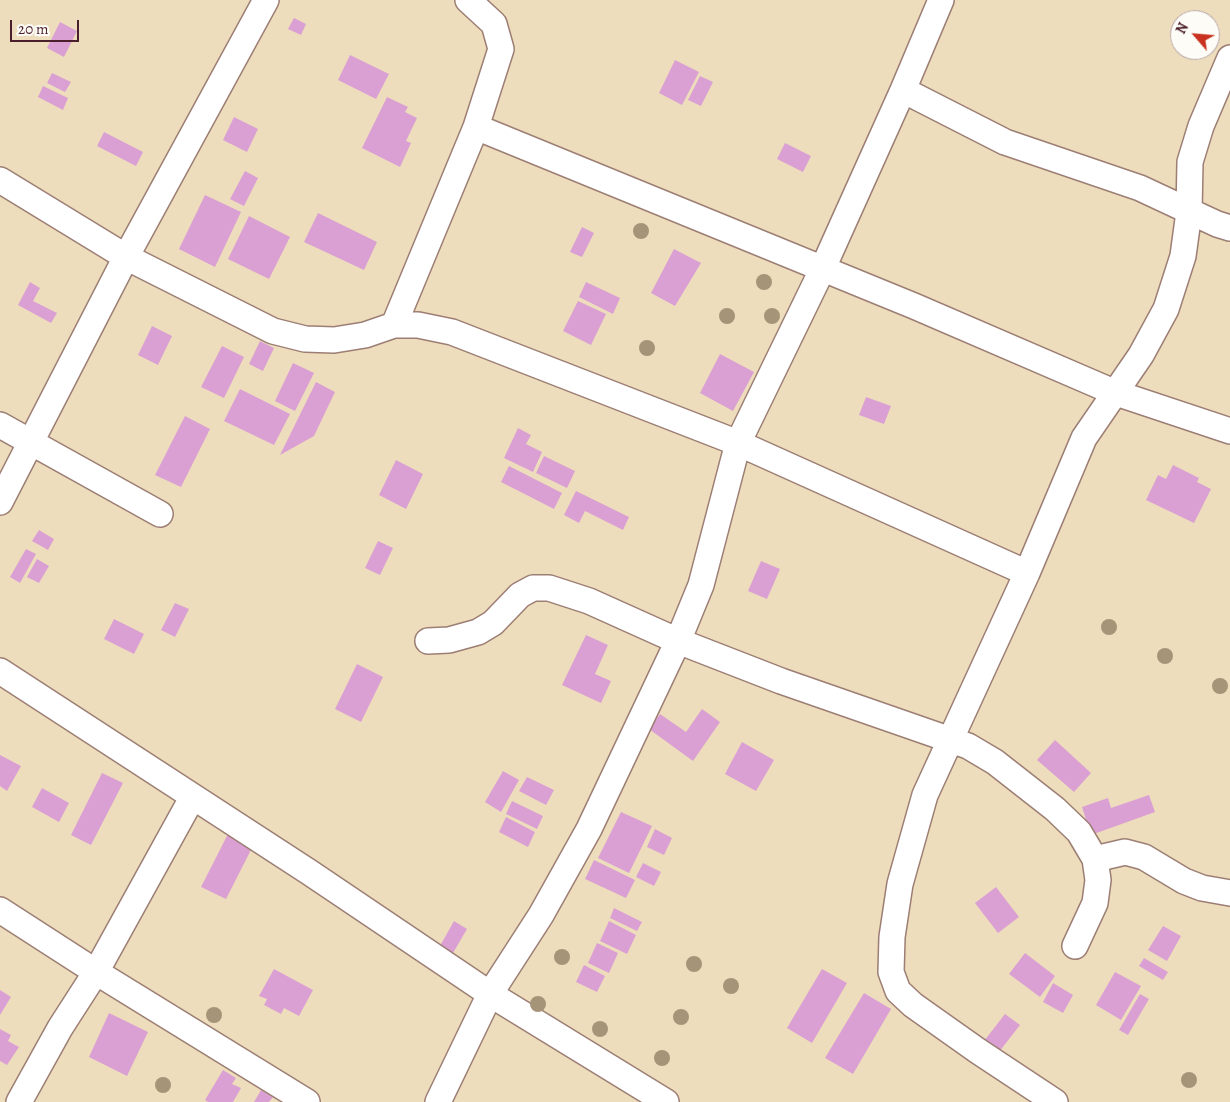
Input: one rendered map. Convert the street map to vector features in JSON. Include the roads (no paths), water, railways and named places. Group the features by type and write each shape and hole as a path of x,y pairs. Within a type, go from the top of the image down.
{"street":[{"path":"0,502 126,257 266,0"},
{"path":"394,325 476,127 501,49 494,24 468,0"},
{"path":"438,1102 490,994 541,915 589,829 678,641 701,585 738,443 823,268 941,0"},
{"path":"1055,1102 978,1052 913,1005 898,991 892,972 892,937 900,884 925,795 1027,573 1084,438 1141,355 1166,309 1183,256 1189,212 1190,162 1201,126 1230,58"},
{"path":"903,90 1005,142 1148,192 1189,212 1230,228"},
{"path":"476,127 823,268 1056,366 1116,394 1230,431"},
{"path":"1148,192 1169,180 1190,162"},
{"path":"0,180 126,257 273,331 305,339 334,340 365,335 394,325 418,325 452,332 738,443 1027,573"},
{"path":"0,425 160,514"},
{"path":"428,641 449,640 478,632 493,623 520,595 533,588 549,588 589,601 678,641 782,681 968,746 995,762 1026,785 1079,832 1095,858 1098,880 1095,903 1075,946"},
{"path":"0,671 192,798 309,872 490,994 666,1102"},
{"path":"20,1102 60,1028 96,972 192,798"},
{"path":"1095,858 1125,852 1144,857 1184,882 1202,888 1230,893"},
{"path":"0,910 96,972 307,1102"}]}
